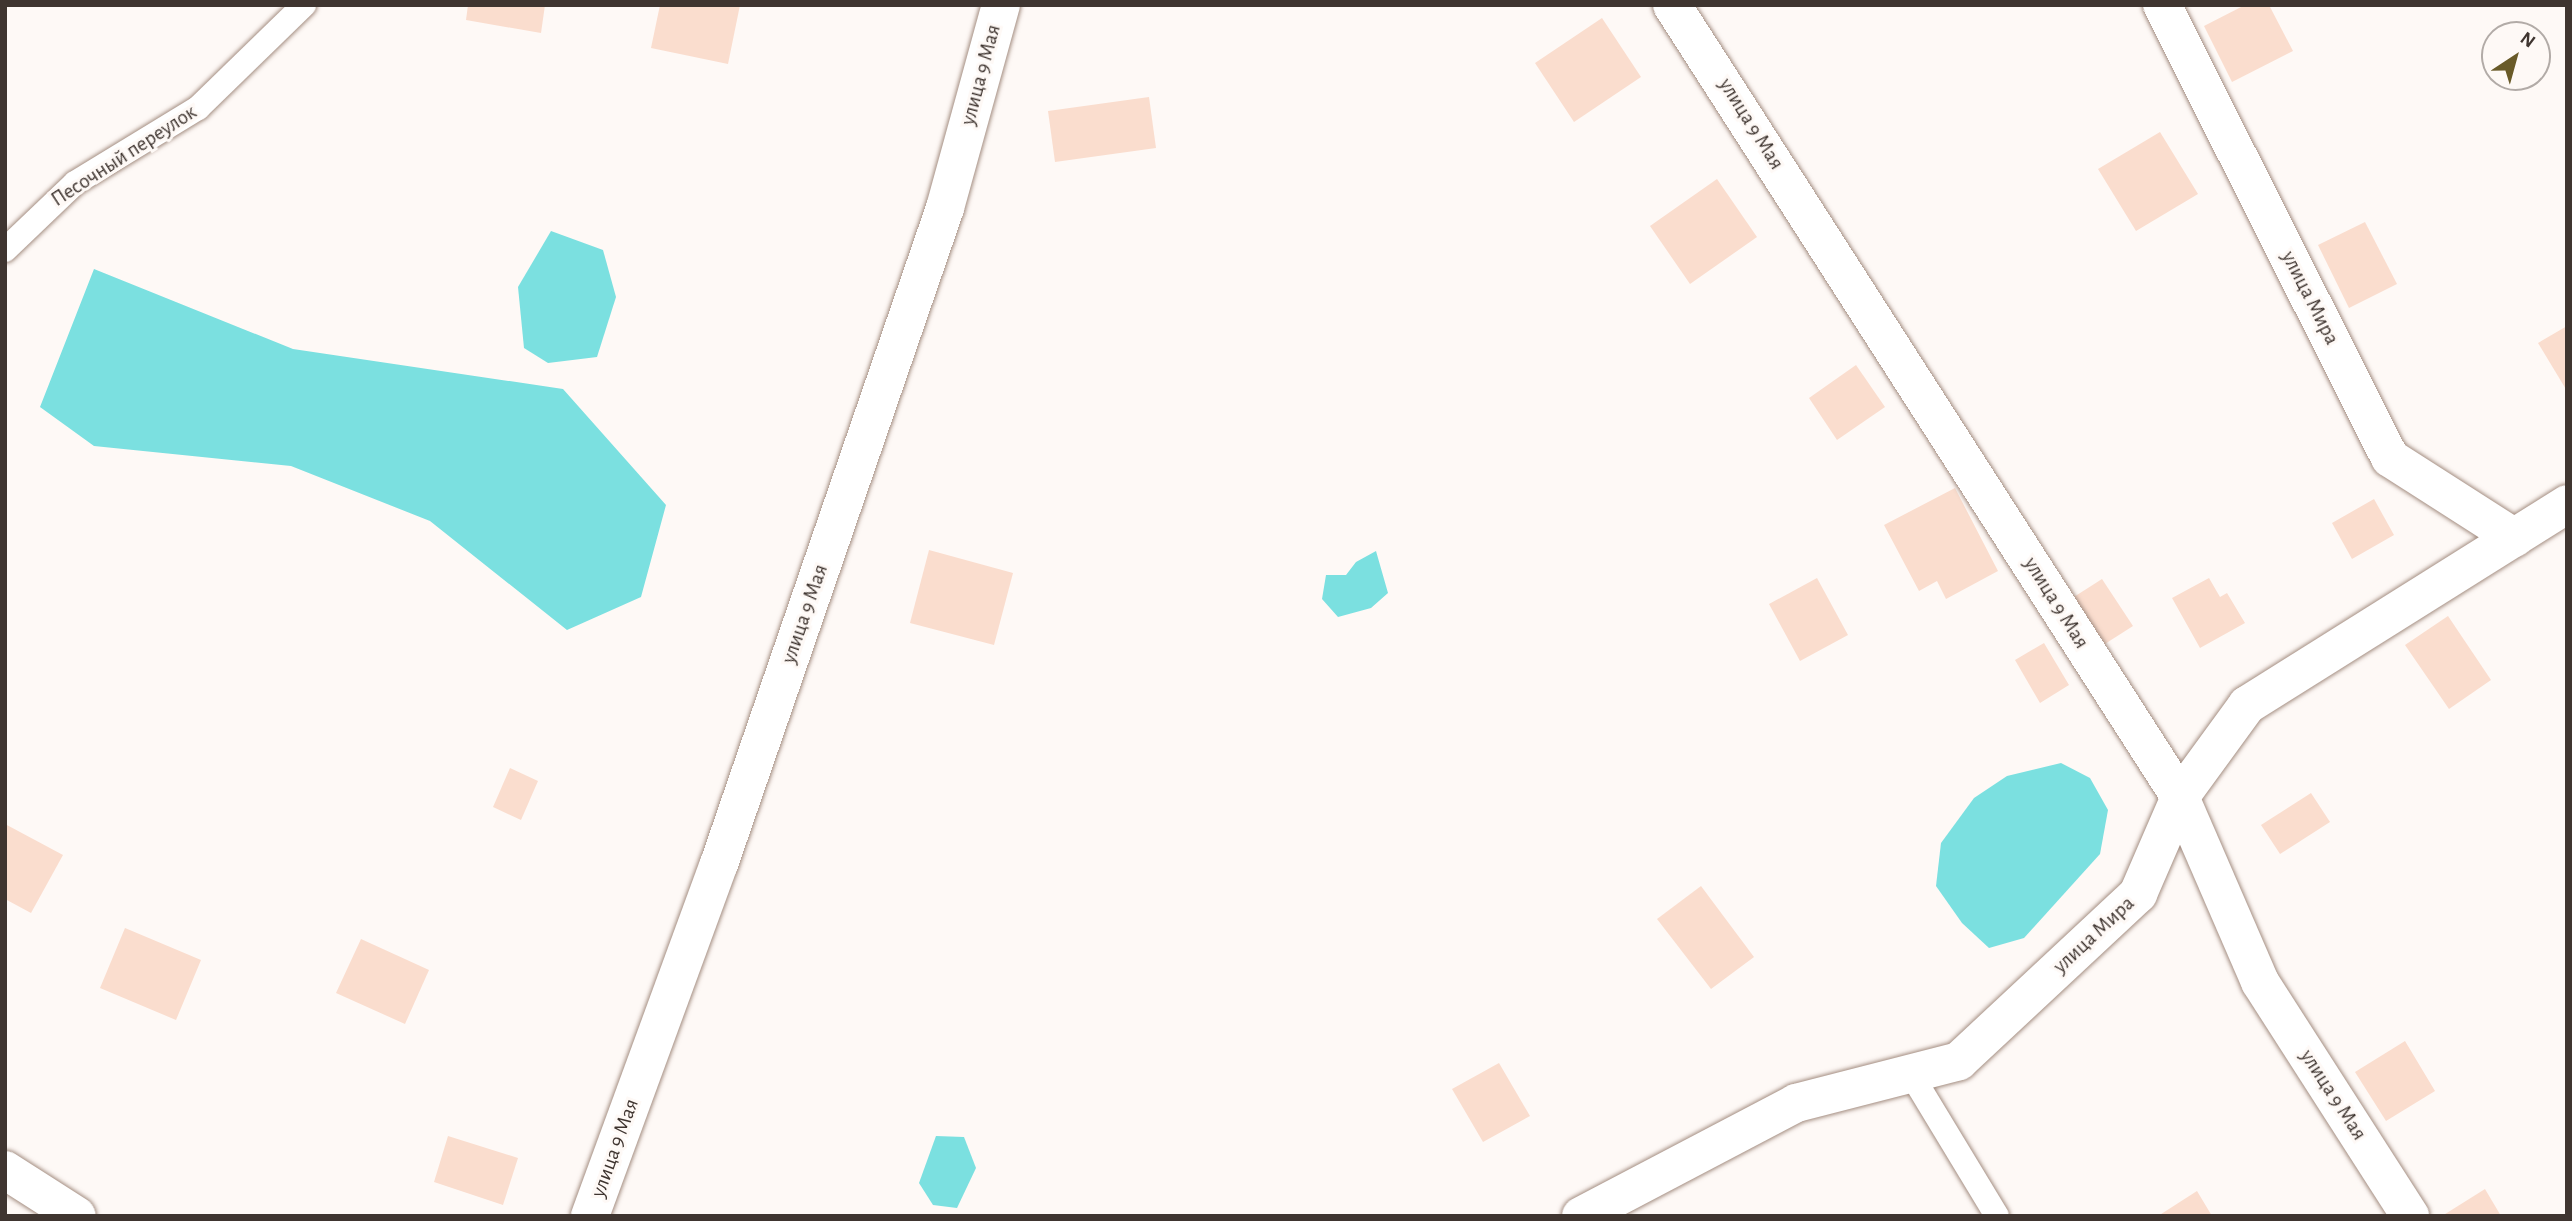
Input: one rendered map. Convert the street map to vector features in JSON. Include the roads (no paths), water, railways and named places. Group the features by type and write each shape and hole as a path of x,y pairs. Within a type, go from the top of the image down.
{"street":[{"name":"улица 9 Мая","path":"590,1216 719,864 941,221 1000,5"},
{"name":"улица 9 Мая","path":"1672,5 2180,797 2260,982 2410,1216"},
{"name":"улица Мира","path":"2162,5 2390,458 2515,538"},
{"name":"улица Мира","path":"1581,1216 1796,1103 1959,1061 2138,894 2180,797 2246,705 2567,504"},
{"path":"5,1170 77,1216"}],"lane":[{"name":"Песочный переулок","path":"5,250 75,183 198,108 304,5"},
{"path":"1911,1074 1997,1216"}],"water":[{"path":"551,231 603,250 616,297 597,357 548,363 524,348 518,287"},
{"path":"94,269 293,349 563,389 666,505 641,597 567,630 430,521 291,466 94,446 40,407"},
{"path":"1376,551 1388,593 1371,608 1338,617 1322,599 1326,575 1346,575 1356,562"},
{"path":"2061,763 2090,778 2108,810 2100,854 2024,938 1989,948 1962,923 1936,886 1941,843 1974,798 2007,776"},
{"path":"936,1136 964,1137 976,1168 957,1208 933,1205 919,1183"}]}
